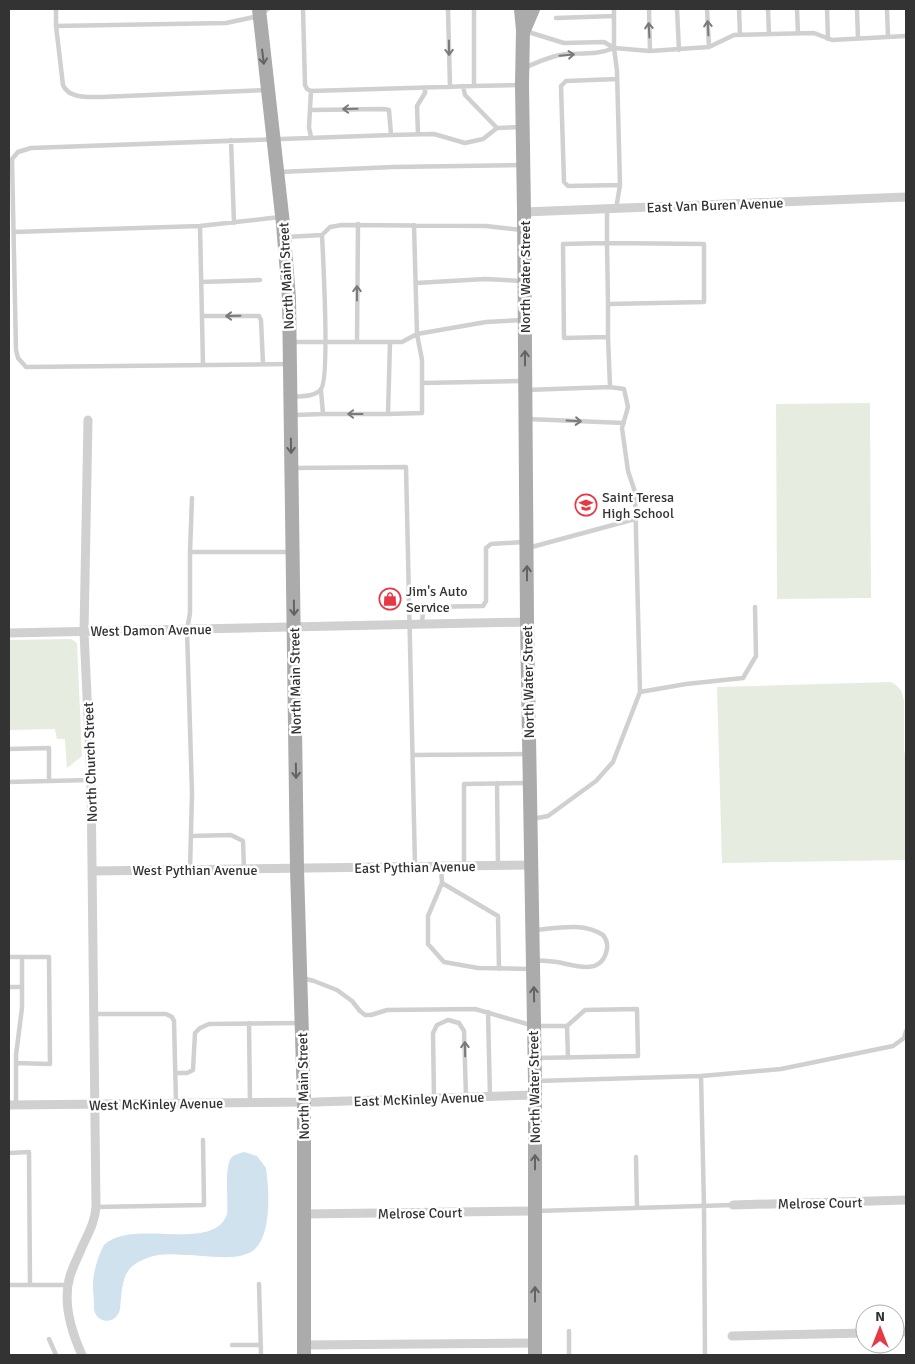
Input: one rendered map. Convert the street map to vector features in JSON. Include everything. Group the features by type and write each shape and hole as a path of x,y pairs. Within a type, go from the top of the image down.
{"main road":[{"name":"North Water Street","path":"521,9 523,30 522,127 527,622 535,1081 535,1349"},
{"path":"523,30 533,9"},
{"name":"North Main Street","path":"262,11 268,90 283,217 290,342 300,978 304,1102 304,1350"}],"street":[{"name":"East Van Buren Avenue","path":"524,212 906,197"},
{"name":"North Church Street","path":"82,1355 72,1334 69,1318 69,1285 73,1267 93,1222 96,1207 91,780 84,632 88,420"},
{"name":"West Damon Avenue","path":"9,633 527,622"},
{"name":"East Pythian Avenue","path":"298,869 532,865"},
{"name":"West Pythian Avenue","path":"92,871 298,869"},
{"name":"East McKinley Avenue","path":"304,1102 535,1095"},
{"name":"West McKinley Avenue","path":"12,1105 304,1102"},
{"name":"Melrose Court","path":"733,1205 906,1200"},
{"name":"Melrose Court","path":"304,1214 535,1211"},
{"path":"732,1336 855,1333"},
{"path":"304,1350 535,1349"}],"lane":[{"path":"56,9 56,26 63,85 66,91 72,94 84,98 101,98 268,90"},
{"path":"303,9 305,85 311,91 522,85"},
{"path":"448,9 450,87"},
{"path":"474,9 474,86"},
{"path":"610,387 607,243 612,209 620,185 614,9"},
{"path":"648,9 650,51"},
{"path":"677,9 679,50"},
{"path":"708,9 709,46"},
{"path":"739,9 740,35"},
{"path":"768,9 769,34"},
{"path":"797,9 798,34"},
{"path":"827,9 828,39"},
{"path":"857,9 858,38"},
{"path":"887,9 888,37"},
{"path":"56,26 226,23 262,11"},
{"path":"556,18 614,16"},
{"path":"523,30 564,43 604,42 614,48 650,51 709,46 734,35 814,33 832,40 906,36"},
{"path":"522,69 549,57 566,54 604,53 614,48"},
{"path":"617,79 566,82 561,86 564,182 568,186 620,185"},
{"path":"463,86 465,95 496,128"},
{"path":"418,134 417,106 426,88"},
{"path":"311,91 309,127 311,137"},
{"path":"311,110 384,108 389,110 391,134"},
{"path":"290,364 26,367 18,358 16,350 12,159 18,152 31,148 274,138 434,134 458,142 473,142 491,134 496,128 522,127"},
{"path":"231,140 234,222"},
{"path":"277,172 393,167 523,165"},
{"path":"14,232 200,226 283,217"},
{"path":"284,238 322,235 330,227 358,224 486,226 524,231"},
{"path":"357,342 358,224"},
{"path":"291,415 422,414 422,360 417,334 414,225"},
{"path":"200,226 203,365"},
{"path":"322,235 326,342 324,383 321,390 323,414"},
{"path":"608,304 704,302 704,244 564,244 564,338 608,337"},
{"path":"416,283 485,279 525,281"},
{"path":"201,282 260,280"},
{"path":"202,316 258,316 262,320 263,364"},
{"path":"290,342 402,342 417,334 486,322 525,320"},
{"path":"388,414 390,342"},
{"path":"422,383 610,387 624,389 628,407 622,428 628,471 635,492 640,692 613,762 596,781 548,816 531,819"},
{"path":"291,397 314,395 321,390"},
{"path":"526,418 624,423"},
{"path":"292,468 406,467 415,867"},
{"path":"190,870 192,793 187,630 190,613 192,498"},
{"path":"422,625 423,610 428,608 483,606 486,601 486,548 491,544 526,545 635,519"},
{"path":"190,552 293,552"},
{"path":"640,692 686,684 742,678 756,656 755,607"},
{"path":"9,749 49,748 49,781"},
{"path":"412,755 530,754"},
{"path":"9,782 91,780"},
{"path":"497,783 498,866"},
{"path":"464,866 464,784 530,783"},
{"path":"191,836 231,836 243,841 244,870"},
{"path":"441,867 442,883 428,916 428,944 444,962 478,968 499,969 560,962 580,967 589,967 602,960 606,954 607,945 603,935 589,928 569,927 533,930"},
{"path":"442,883 498,916 499,969"},
{"path":"9,957 49,957 50,1064 16,1063"},
{"path":"12,1105 22,1008 22,957"},
{"path":"300,978 337,990 366,1015 387,1010 475,1009 534,1026 567,1026 584,1010 637,1009 638,1056 534,1058"},
{"path":"9,987 22,987"},
{"path":"448,1009 448,1020"},
{"path":"488,1012 490,1097"},
{"path":"94,1014 166,1014 172,1017 174,1022 176,1103"},
{"path":"434,1098 433,1033 436,1025 448,1020 459,1023 464,1031 466,1097"},
{"path":"249,1023 250,1103"},
{"path":"175,1073 188,1073 193,1070 195,1033 200,1028 209,1024 302,1023"},
{"path":"567,1026 568,1058"},
{"path":"535,1081 701,1076 781,1069 893,1046 904,1038 906,1031"},
{"path":"701,1076 704,1206 704,1355"},
{"path":"96,1207 204,1205 203,1140"},
{"path":"9,1153 29,1152 30,1284"},
{"path":"636,1157 637,1208"},
{"path":"535,1211 733,1205"},
{"path":"259,1284 261,1355"},
{"path":"9,1285 69,1285"},
{"path":"569,1331 569,1355"},
{"path":"49,1339 56,1355"},
{"path":"232,1344 261,1345"}],"shaded area":[{"path":"870,403 871,598 777,599 776,404"},
{"path":"71,639 77,643 82,756 67,768 65,739 57,739 55,729 9,730 9,640"},
{"path":"891,682 902,692 904,701 906,860 722,863 717,687"}],"water":[{"path":"244,1152 257,1156 266,1168 268,1214 266,1227 257,1247 249,1253 234,1257 166,1254 152,1256 140,1261 126,1274 118,1314 111,1320 106,1321 99,1318 94,1310 93,1280 96,1265 104,1245 117,1237 133,1234 190,1234 206,1232 219,1226 227,1214 227,1174 230,1160 234,1155"}],"place":[{"name":"Saint Teresa High School","path":"586,505"},
{"name":"Jim's Auto Service","path":"390,599"}]}
